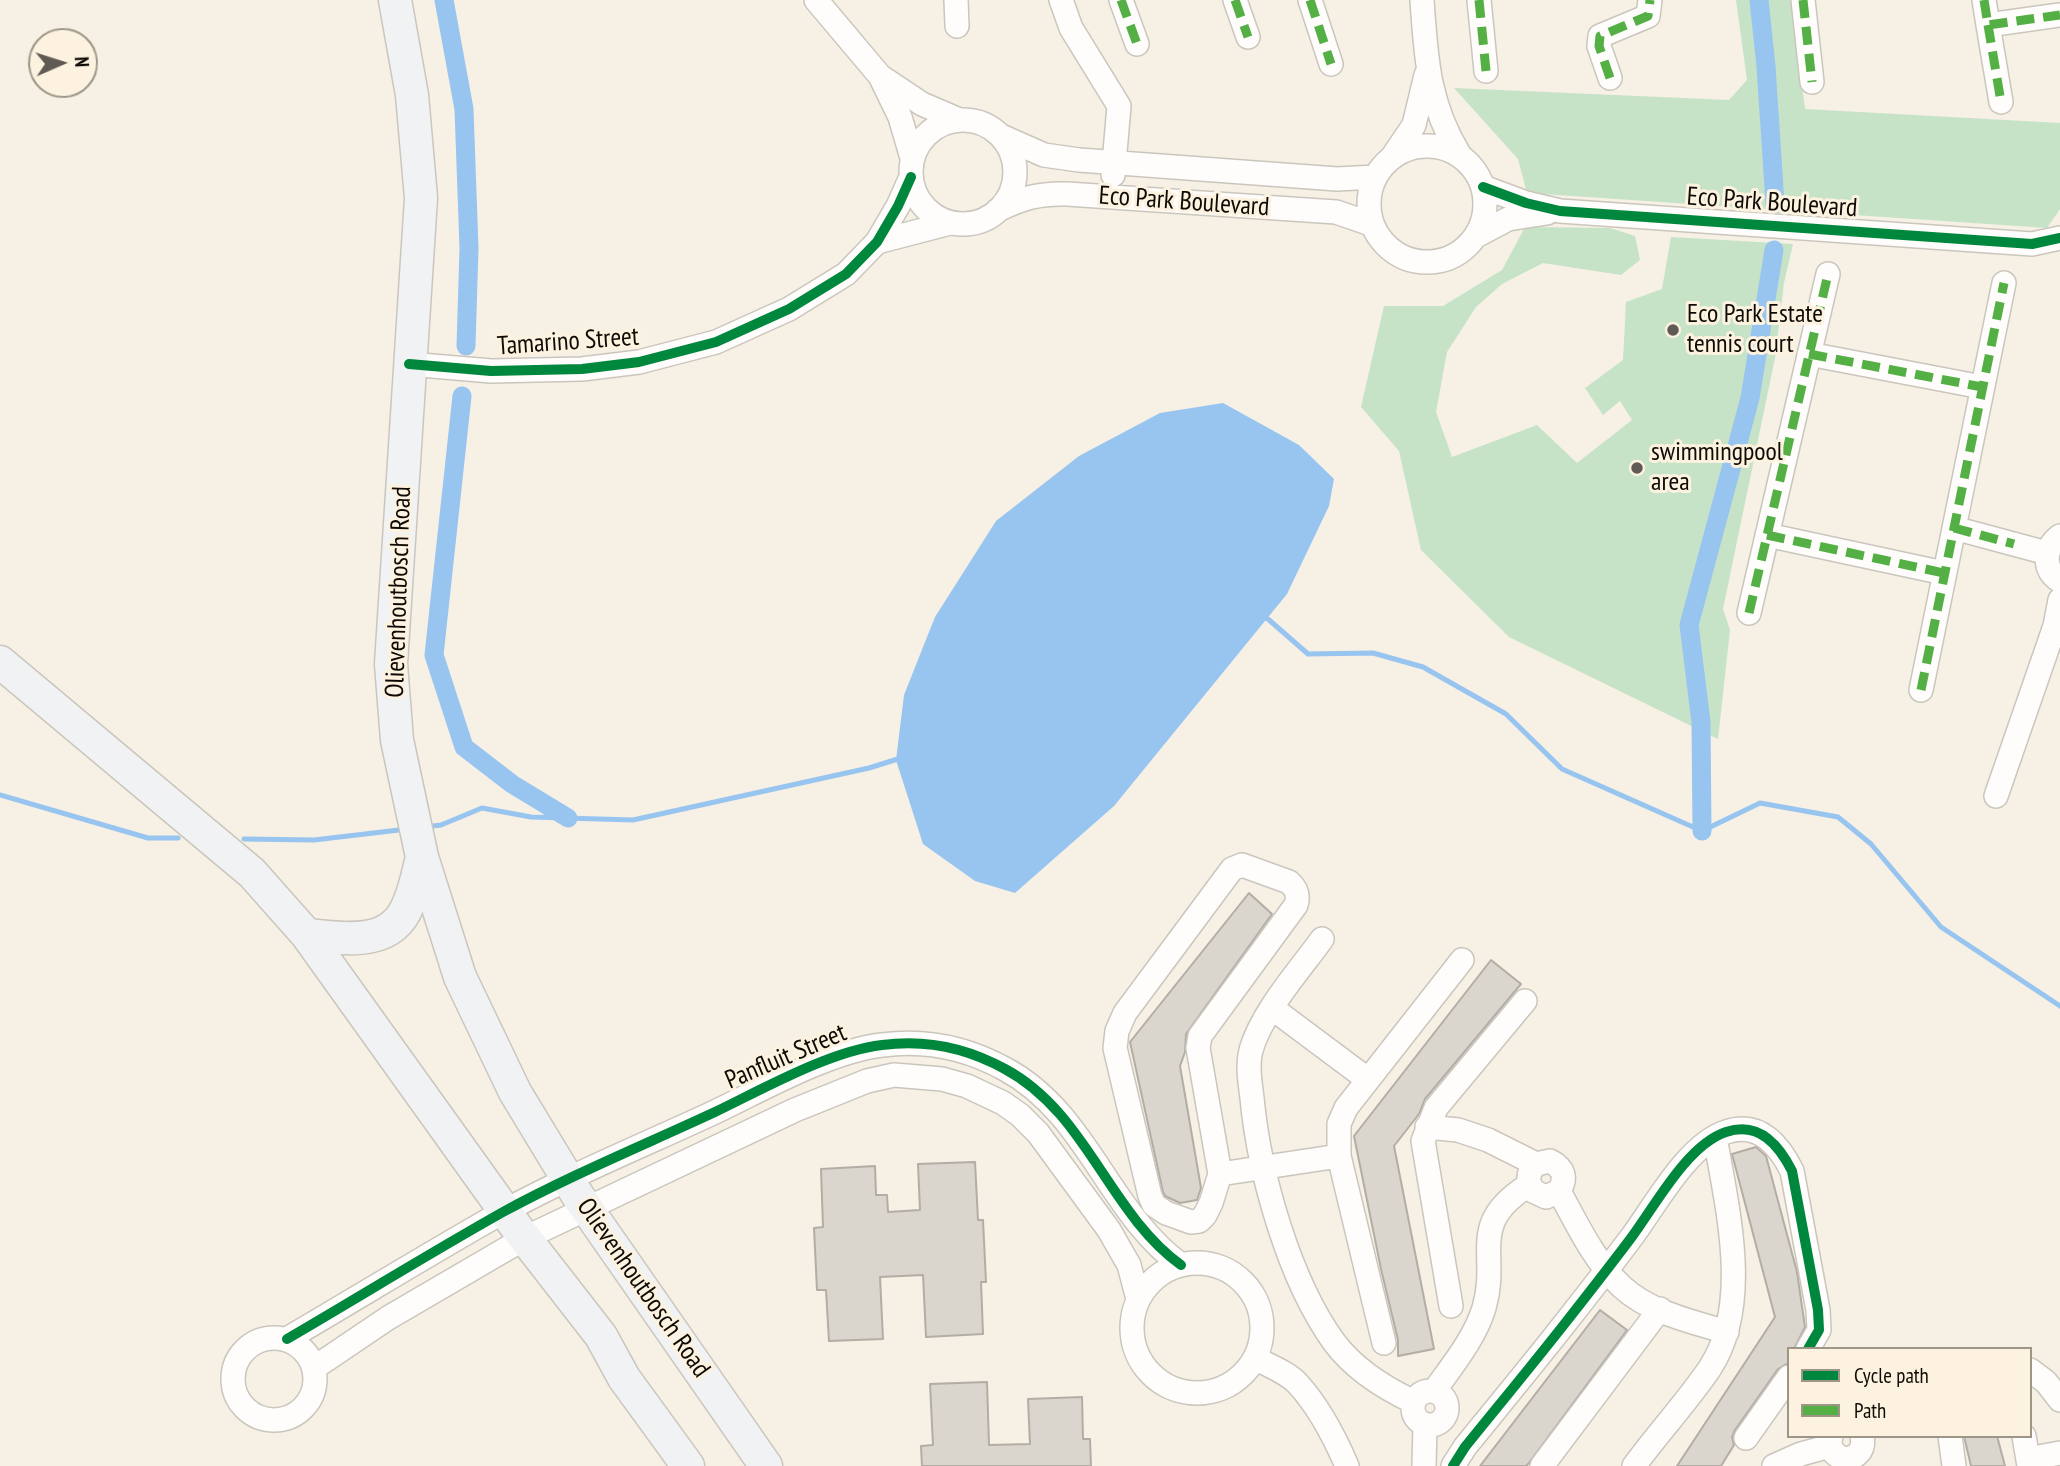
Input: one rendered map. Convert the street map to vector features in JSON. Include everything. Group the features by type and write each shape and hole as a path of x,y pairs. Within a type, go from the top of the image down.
{"main road":[{"name":"Olievenhoutbosch Road","path":"395,0 412,95 421,198 391,664 397,740 422,857 460,977 515,1092 586,1208 766,1466"},
{"path":"0,663 252,873 307,935 505,1211 601,1336 625,1378 688,1466"},
{"path":"307,935 355,940 372,938 390,929 408,906 422,857"}],"street":[{"path":"816,0 880,76 900,117 915,192 923,206 950,223"},
{"path":"957,0 957,26"},
{"path":"1061,0 1071,28 1119,106 1111,196"},
{"path":"1121,0 1137,44"},
{"path":"1235,0 1248,37"},
{"path":"1310,0 1331,64"},
{"path":"1422,0 1427,69 1439,118 1459,154 1474,168 1483,187 1485,212 1476,236 1464,250 1448,259 1430,263 1411,261 1394,253 1380,240 1371,223 1368,208 1369,192 1375,177 1414,125 1427,69"},
{"path":"1479,0 1486,72"},
{"path":"1610,78 1599,46 1600,36 1648,16 1650,0"},
{"path":"1802,0 1812,82"},
{"path":"1984,0 2001,102"},
{"path":"1988,25 2060,15"},
{"path":"877,242 950,223 967,224 984,220 998,210 1010,194 1015,174 1012,153 1001,136 981,123 957,119 922,104 880,76"},
{"path":"911,167 918,144 928,132 942,123 957,119"},
{"name":"Eco Park Boulevard","path":"1001,136 1044,155 1113,163 1337,179 1375,177"},
{"path":"1393,156 1408,148 1425,145 1443,147 1459,154"},
{"name":"Tamarino Street","path":"409,364 491,371 582,369 639,362 716,342 789,309 846,274 877,242 898,206 911,167"},
{"name":"Eco Park Boulevard","path":"1483,187 1526,203 1560,211 2032,244 2060,238"},
{"name":"Eco Park Boulevard","path":"998,210 1034,195 1111,196 1336,212 1371,223"},
{"name":"Eco Park Boulevard","path":"1476,236 1508,219 1560,211"},
{"name":"Eco Park Boulevard","path":"2032,244 2060,258"},
{"path":"1749,613 1828,274"},
{"path":"1921,690 2004,283"},
{"path":"1809,354 1982,387"},
{"path":"1954,528 2056,540 2050,571 2060,581"},
{"path":"1767,534 1944,573"},
{"path":"1996,796 2055,626 2060,600"},
{"path":"1242,865 1289,882 1294,886 1298,898 1296,905 1200,1036 1198,1048 1220,1174 1211,1203 1199,1221 1181,1220 1154,1205 1144,1181 1115,1048 1116,1031 1125,1013 1232,869 1242,865"},
{"path":"1322,939 1272,1008 1257,1032 1251,1052 1249,1068 1253,1110 1264,1167 1277,1217 1298,1278 1335,1343 1362,1371 1414,1402"},
{"path":"1384,1343 1339,1156 1339,1124 1346,1108 1367,1079 1462,960"},
{"path":"1451,1306 1423,1154 1423,1141 1436,1108 1525,1001"},
{"path":"1272,1008 1367,1079"},
{"name":"Panfluit Street","path":"287,1339 505,1211 788,1077 853,1050 883,1044 938,1044 970,1052 1006,1069 1032,1086 1078,1134 1139,1227 1162,1251 1181,1265"},
{"name":"Panfluit Street","path":"314,1368 388,1318 525,1238 795,1110 867,1080 894,1075 942,1079 967,1086 1003,1103 1038,1133 1123,1251 1138,1299 1132,1319 1133,1339 1139,1359 1151,1375 1168,1387 1187,1393 1208,1393 1227,1387 1243,1375 1255,1358"},
{"path":"1427,1127 1458,1130 1488,1140 1532,1175 1539,1195 1553,1195 1563,1185 1562,1170 1550,1161 1532,1175 1507,1200 1494,1220 1489,1236 1488,1286 1484,1309 1477,1327 1434,1391"},
{"path":"1453,1466 1465,1447 1606,1270 1689,1160 1715,1137 1738,1130 1753,1131 1766,1136 1784,1154 1792,1171 1818,1310 1819,1330 1809,1347"},
{"path":"1634,1466 1710,1367 1727,1332 1732,1313 1733,1275 1729,1224 1715,1137"},
{"path":"1220,1174 1339,1156"},
{"path":"1559,1191 1606,1270 1624,1289 1685,1321 1727,1332"},
{"path":"1138,1299 1149,1284 1163,1272 1181,1265 1202,1263 1223,1268 1241,1279 1254,1296 1261,1316 1262,1338 1255,1358 1298,1384 1321,1416 1347,1466"},
{"path":"1542,1466 1660,1309"},
{"path":"261,1339 287,1339 299,1345 309,1355 314,1368 316,1382 313,1395 305,1407 281,1420 255,1416 244,1407 236,1395 234,1368 239,1356 248,1346 261,1339"},
{"path":"2032,1372 2046,1382 2060,1400"},
{"path":"1746,1438 1787,1380"},
{"path":"1434,1391 1445,1399 1447,1413 1439,1423 1426,1425 1415,1416 1414,1402 1422,1393 1434,1391"},
{"path":"1424,1466 1426,1425"},
{"path":"1950,1438 1954,1466"},
{"path":"2024,1438 2029,1463 2060,1453"},
{"path":"1774,1466 1831,1441 1838,1456 1844,1459 1860,1453"}],"green space":[{"path":"1736,0 1791,0 1805,109 2060,123 2060,209 2047,228 1527,193 1518,159 1454,88 1729,100 1747,80"},
{"path":"1525,227 1610,228 1635,236 1640,260 1621,275 1543,263 1502,284 1476,307 1447,352 1436,412 1452,457 1537,425 1577,463 1632,420 1620,401 1603,415 1585,388 1623,360 1626,302 1662,289 1671,237 1793,244 1784,283 1775,358 1723,609 1730,630 1718,739 1509,637 1421,550 1399,451 1361,407 1384,306 1443,306 1502,270"}],"water":[{"path":"1223,403 1299,445 1334,479 1329,506 1287,594 1114,806 1015,893 975,881 923,844 896,760 904,695 935,617 996,521 1079,456 1160,413"}],"building":[{"path":"1249,893 1272,914 1186,1034 1185,1052 1180,1066 1201,1188 1197,1200 1180,1203 1165,1196 1163,1192 1130,1042"},
{"path":"1491,960 1521,984 1425,1099 1419,1114 1394,1146 1434,1349 1398,1356 1398,1340 1354,1136"},
{"path":"1756,1147 1766,1156 1797,1272 1805,1327 1795,1347 1787,1347 1787,1364 1778,1369 1735,1430 1732,1437 1734,1445 1721,1466 1677,1466 1775,1317 1732,1154"},
{"path":"975,1162 978,1220 983,1220 986,1282 981,1282 983,1334 926,1337 923,1275 880,1277 883,1339 829,1341 826,1290 817,1290 814,1228 823,1227 821,1169 875,1166 876,1195 887,1195 888,1212 920,1210 918,1164"},
{"path":"1600,1310 1627,1330 1529,1463 1526,1466 1480,1466"},
{"path":"987,1382 989,1445 1030,1444 1028,1399 1082,1397 1083,1439 1090,1439 1091,1466 922,1466 921,1446 933,1445 930,1384"},
{"path":"1964,1438 1998,1438 2005,1466 1971,1466"}],"waterway":[{"path":"444,0 464,109 469,248 466,346"},
{"path":"1759,0 1775,204"},
{"path":"1702,831 1701,722 1689,625 1750,398 1774,250"},
{"path":"462,396 434,655 464,747 512,784 568,818"},
{"path":"1263,617 1308,654 1373,653 1423,667 1506,714 1562,769 1702,831 1760,803 1838,817 1871,844 1941,927 2060,1006"},
{"path":"433,826 482,808 531,817 633,820 869,768 901,758"},
{"path":"0,795 148,838 178,838"},
{"path":"244,839 314,840 399,830"}],"marked path":[{"path":"1121,0 1137,44"},
{"path":"1235,0 1248,37"},
{"path":"1310,0 1331,64"},
{"path":"1479,0 1486,71"},
{"path":"1610,78 1599,46 1600,36 1648,16 1650,0"},
{"path":"1803,0 1812,82"},
{"path":"1984,0 1988,25 2060,15"},
{"path":"1988,25 2001,102"},
{"path":"1749,613 1828,274"},
{"path":"1921,690 2004,283"},
{"path":"1809,354 1982,387"},
{"path":"1954,528 2014,544"},
{"path":"1767,535 1944,573"}],"cycle path":[{"path":"409,364 491,371 582,369 639,362 716,342 789,309 846,274 877,242 911,177"},
{"path":"1483,187 1526,203 1560,211 2032,244 2060,238"},
{"path":"287,1339 503,1212 555,1185 819,1063 862,1049 898,1043 930,1044 961,1051 1005,1069 1033,1088 1057,1111 1077,1136 1134,1218 1156,1243 1181,1265"},
{"path":"1453,1466 1465,1447 1615,1259 1685,1163 1712,1139 1726,1132 1738,1129 1758,1133 1774,1144 1792,1171 1818,1310 1819,1330 1809,1347"}],"place":[{"name":"Eco Park Estate tennis court","path":"1673,330"},
{"name":"swimmingpool area","path":"1637,468"}]}
